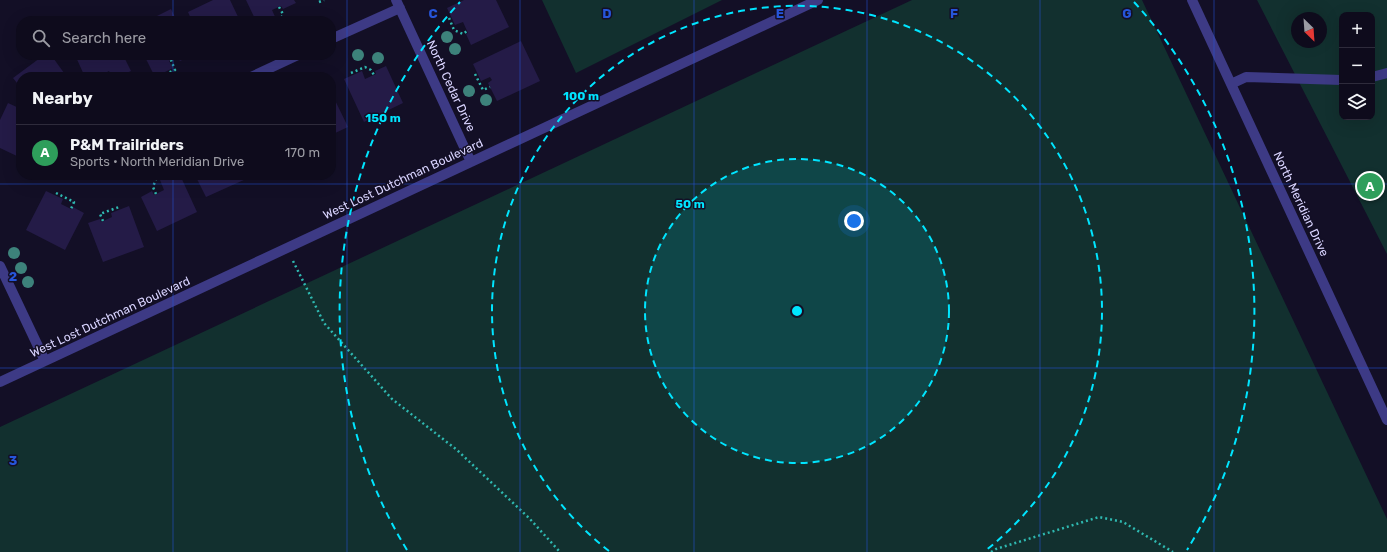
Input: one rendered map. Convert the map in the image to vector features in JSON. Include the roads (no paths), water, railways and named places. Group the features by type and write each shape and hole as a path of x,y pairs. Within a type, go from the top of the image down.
{"street":[{"name":"West Lost Dutchman Boulevard","path":"0,382 818,0"},
{"name":"North Meridian Drive","path":"1192,0 1387,420"},
{"name":"North Cedar Drive","path":"398,4 471,162"},
{"path":"336,36 398,4"},
{"path":"262,72 287,60"},
{"path":"1375,75 1387,73"},
{"path":"1231,84 1246,77 1339,80"},
{"path":"0,266 3,279 45,361"}],"place":[{"name":"P&M Trailriders","path":"1370,186"}]}
